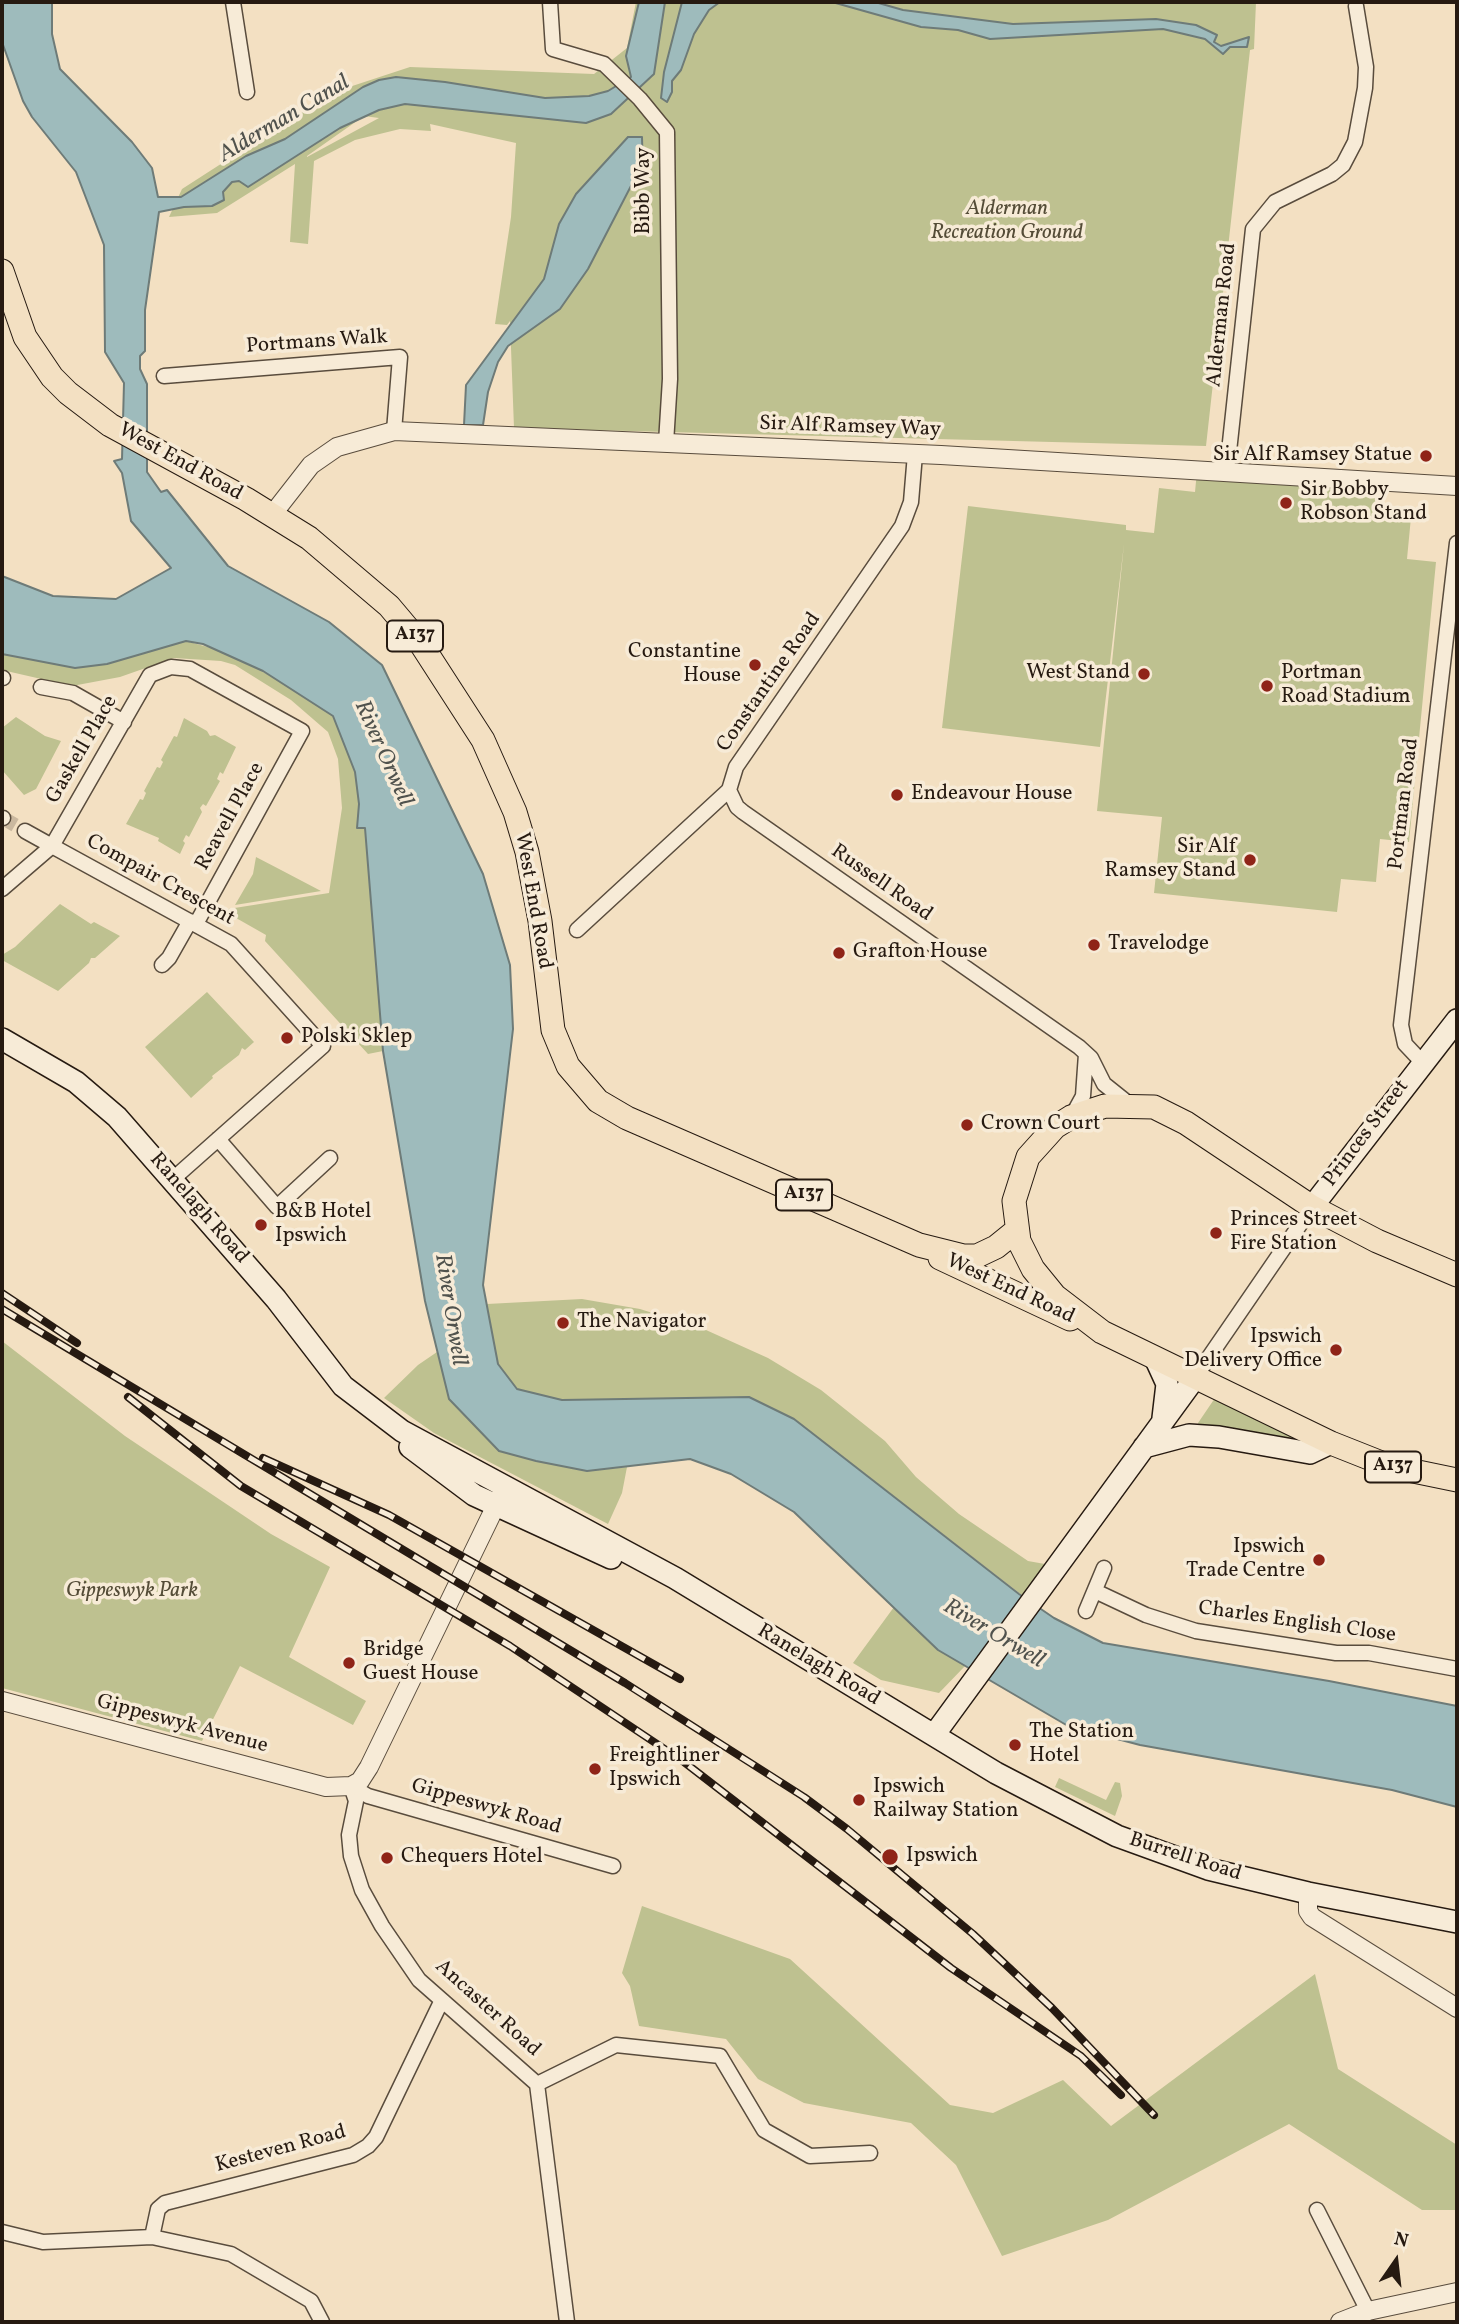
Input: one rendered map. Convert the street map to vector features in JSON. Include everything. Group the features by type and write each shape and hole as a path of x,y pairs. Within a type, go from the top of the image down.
{"main road":[{"name":"West End Road","path":"2,271 17,318 38,358 68,393 110,425 309,538 388,606 445,678 483,740 515,812 527,852 540,921 553,1030 568,1066 598,1101 627,1118 919,1245 947,1262 1102,1332"},
{"name":"Princes Street","path":"1312,1207 1457,1020"},
{"name":"Ranelagh Road","path":"2,1040 90,1093 173,1179 276,1299 343,1386 369,1406 500,1496 644,1560 934,1735"},
{"name":"A137","path":"1457,1275 1312,1207 1186,1123 1154,1108 1129,1104 1105,1106 1071,1117 1043,1138 1028,1157 1014,1201 1017,1230 1026,1257 1041,1280 1069,1308 1102,1332 1194,1379 1331,1443 1389,1466 1457,1480"},
{"path":"1343,1167 1336,1194 1337,1207 1345,1224"},
{"name":"West End Road","path":"919,1245 963,1256 977,1256 996,1247 1017,1230"},
{"name":"Princes Street","path":"1156,1360 1167,1384 1167,1403 1162,1424"},
{"name":"Princes Street","path":"934,1735 1194,1379"},
{"path":"1144,1447 1189,1435 1219,1437 1310,1453 1331,1443"},
{"name":"Burrell Road","path":"934,1735 1033,1793 1128,1840 1208,1869 1308,1893 1457,1922"}],"street":[{"path":"233,2 247,92"},
{"name":"Bibb Way","path":"550,2 553,49 604,64 640,99 667,132 670,379 666,443"},
{"name":"Alderman Road","path":"1227,470 1253,229 1275,202 1332,174 1343,165 1354,142 1365,88 1366,66 1356,6"},
{"name":"Portmans Walk","path":"164,376 400,357 394,431"},
{"name":"Sir Alf Ramsey Way","path":"272,515 311,465 337,447 394,431 1227,470 1457,486"},
{"name":"Constantine Road","path":"577,930 729,790 736,767 902,526 911,502 915,454"},
{"name":"Portman Road","path":"1422,1062 1405,1044 1401,1025 1457,543"},
{"name":"Gaskell Place","path":"52,846 150,675 171,667 190,669 302,731"},
{"path":"41,687 73,693 124,722"},
{"name":"Reavell Place","path":"162,965 193,923 302,731"},
{"name":"Russell Road","path":"729,790 737,807 743,812 1086,1054 1104,1084 1129,1104"},
{"path":"24,831 52,846"},
{"name":"Compair Crescent","path":"2,889 52,846 231,944 323,1046 173,1179"},
{"path":"1071,1117 1083,1096 1086,1054"},
{"path":"218,1139 277,1207 330,1158"},
{"name":"Princes Street","path":"1194,1379 1312,1207"},
{"path":"351,1786 360,1781 369,1767 500,1496"},
{"path":"1086,1611 1104,1569"},
{"name":"Charles English Close","path":"1095,1591 1146,1615 1196,1631 1336,1653 1369,1653 1457,1669"},
{"name":"Gippeswyk Avenue","path":"2,1701 326,1787 351,1786"},
{"name":"Gippeswyk Road","path":"351,1786 368,1796 613,1866"},
{"name":"Ancaster Road","path":"351,1786 355,1807 349,1847 362,1890 419,1980 537,2084 567,2322"},
{"path":"1308,1893 1308,1911 1312,1917 1457,2008"},
{"name":"Kesteven Road","path":"152,2237 159,2209 165,2203 353,2155 368,2146 379,2131 441,2002"},
{"path":"537,2084 616,2045 720,2056 765,2130 810,2156 870,2152"},
{"path":"1317,2210 1368,2311"},
{"path":"2,2232 43,2242 152,2237 231,2254 311,2301 322,2322"},
{"path":"1340,2322 1368,2311 1457,2292"}],"green space":[{"name":"Alderman Recreation Ground","path":"636,2 1256,2 1254,49 1250,50 1206,446 514,428 510,321 507,325 495,324 511,217 516,143 430,124 431,131 400,129 355,140 314,161 308,244 290,242 295,164 217,213 169,217 182,189 331,93 410,67 594,74 627,48","holes":["364,116 379,118 307,157"]},
{"name":"Portman Road Stadium","path":"1197,471 1379,489 1377,513 1411,517 1407,559 1436,562 1409,842 1380,839 1376,882 1341,879 1337,912 1154,893 1162,817 1097,811 1124,544 1100,747 942,728 968,506 1126,525 1126,530 1154,533 1159,488 1195,492"},
{"path":"186,641 229,653 301,693 333,716 355,772 359,804 357,828 365,828 383,1051 368,1054 265,941 266,935 222,910 329,893 342,808 338,759 328,732 291,700 235,665 221,661 174,658 120,677 72,686 2,670 2,654 75,668 107,664"},
{"path":"16,717 45,736 61,741 36,789 24,795 2,770 2,728"},
{"path":"184,718 207,731 210,736 215,735 236,747 223,774 220,772 217,779 220,781 206,806 203,804 200,808 202,812 189,837 186,835 180,854 158,841 159,838 126,824 140,799 143,800 146,793 144,791 157,767 160,768 163,762 161,760 174,736 177,737"},
{"path":"256,857 321,891 235,905 253,874"},
{"path":"60,904 91,924 94,922 120,936 95,958 91,958 89,963 58,991 2,960 2,955 15,947"},
{"path":"207,992 254,1042 245,1050 242,1048 239,1055 212,1076 213,1078 191,1098 145,1047"},
{"path":"582,1299 640,1309 706,1330 768,1358 821,1390 885,1441 916,1477 959,1514 1028,1561 1056,1566 1036,1606 794,1419 749,1397 562,1400 517,1389 498,1364 487,1304"},
{"name":"Gippeswyk Park","path":"2,1341 125,1436 271,1534 330,1567 289,1657 366,1701 353,1725 240,1666 202,1741 2,1688"},
{"path":"437,1352 449,1399 587,1471 627,1467 622,1493 608,1524 434,1433 384,1398 418,1365"},
{"path":"1215,1398 1305,1442 1199,1429 1198,1423"},
{"path":"894,1607 938,1650 965,1666 939,1693 881,1680 853,1663"},
{"path":"1059,1778 1106,1800 1115,1782 1120,1783 1122,1796 1115,1816 1055,1787"},
{"path":"642,1906 790,1959 950,2105 993,2113 1063,2080 1111,2126 1315,1974 1338,2069 1457,2145 1457,2210 1422,2210 1289,2124 1108,2220 1002,2256 956,2165 911,2123 804,2103 758,2079 726,2039 639,2026 630,1986 622,1973"}],"water":[{"name":"River Orwell","path":"2,2 52,2 52,34 60,69 132,142 152,168 158,197 181,197 246,156 285,139 363,87 379,80 396,77 445,82 545,98 589,96 608,91 631,77 626,56 639,2 665,2 654,74 611,114 586,123 405,104 379,110 340,128 248,187 239,181 232,182 223,192 224,200 212,206 184,207 159,212 145,310 145,351 140,356 140,369 147,384 147,472 161,492 167,490 228,566 329,622 382,665 483,874 510,965 513,1029 483,1285 498,1364 517,1389 562,1400 749,1397 794,1419 1019,1594 1054,1618 1103,1643 1329,1681 1457,1706 1457,1807 1392,1790 1140,1745 1068,1726 938,1650 794,1512 731,1474 690,1459 587,1471 536,1461 499,1451 449,1399 425,1301 383,1051 365,828 357,828 359,804 355,772 333,716 263,671 203,644 186,641 107,664 75,668 2,654 2,576 53,596 116,599 171,568 131,521 122,473 114,461 122,459 124,383 105,352 104,245 76,172 32,117 23,101 2,42"},
{"path":"682,2 720,2 709,10 694,34 681,70 672,81 672,92 667,102 661,98 664,72"},
{"path":"832,2 875,2 903,10 1013,24 1156,19 1196,25 1217,35 1214,42 1221,46 1249,37 1247,47 1230,47 1223,54 1205,39 1163,29 990,39 958,30 921,27"},
{"path":"628,137 642,137 643,177 632,184 588,269 560,309 508,346 498,362 488,392 483,425 464,425 466,385 544,279 559,224 576,194"}],"tunnel":[{"path":"3,818 25,831"}],"railway":[{"path":"2,1293 77,1343"},
{"path":"2,1309 625,1683 804,1797 847,1829 973,1934 1052,2008 1154,2115"},
{"path":"128,1397 241,1486 510,1646 684,1762 951,1968 1081,2056 1121,2095"},
{"path":"263,1458 389,1515 680,1679"}],"place":[{"name":"Sir Alf Ramsey Statue","path":"1426,456"},
{"name":"Sir Bobby Robson Stand","path":"1286,503"},
{"name":"Constantine House","path":"755,665"},
{"name":"West Stand","path":"1144,674"},
{"name":"Portman Road Stadium","path":"1267,686"},
{"name":"Endeavour House","path":"897,795"},
{"name":"Sir Alf Ramsey Stand","path":"1250,860"},
{"name":"Travelodge","path":"1094,945"},
{"name":"Grafton House","path":"839,953"},
{"name":"Polski Sklep","path":"287,1038"},
{"name":"Crown Court","path":"967,1125"},
{"name":"B&B Hotel Ipswich","path":"261,1225"},
{"name":"Princes Street Fire Station","path":"1216,1233"},
{"name":"The Navigator","path":"563,1323"},
{"name":"Ipswich Delivery Office","path":"1336,1350"},
{"name":"Ipswich Trade Centre","path":"1319,1560"},
{"name":"Bridge Guest House","path":"349,1663"},
{"name":"The Station Hotel","path":"1015,1745"},
{"name":"Freightliner Ipswich","path":"595,1769"},
{"name":"Ipswich Railway Station","path":"859,1800"},
{"name":"Ipswich","path":"890,1857"},
{"name":"Chequers Hotel","path":"387,1858"}],"water label":[{"name":"Alderman Canal","path":"285,120"}]}
